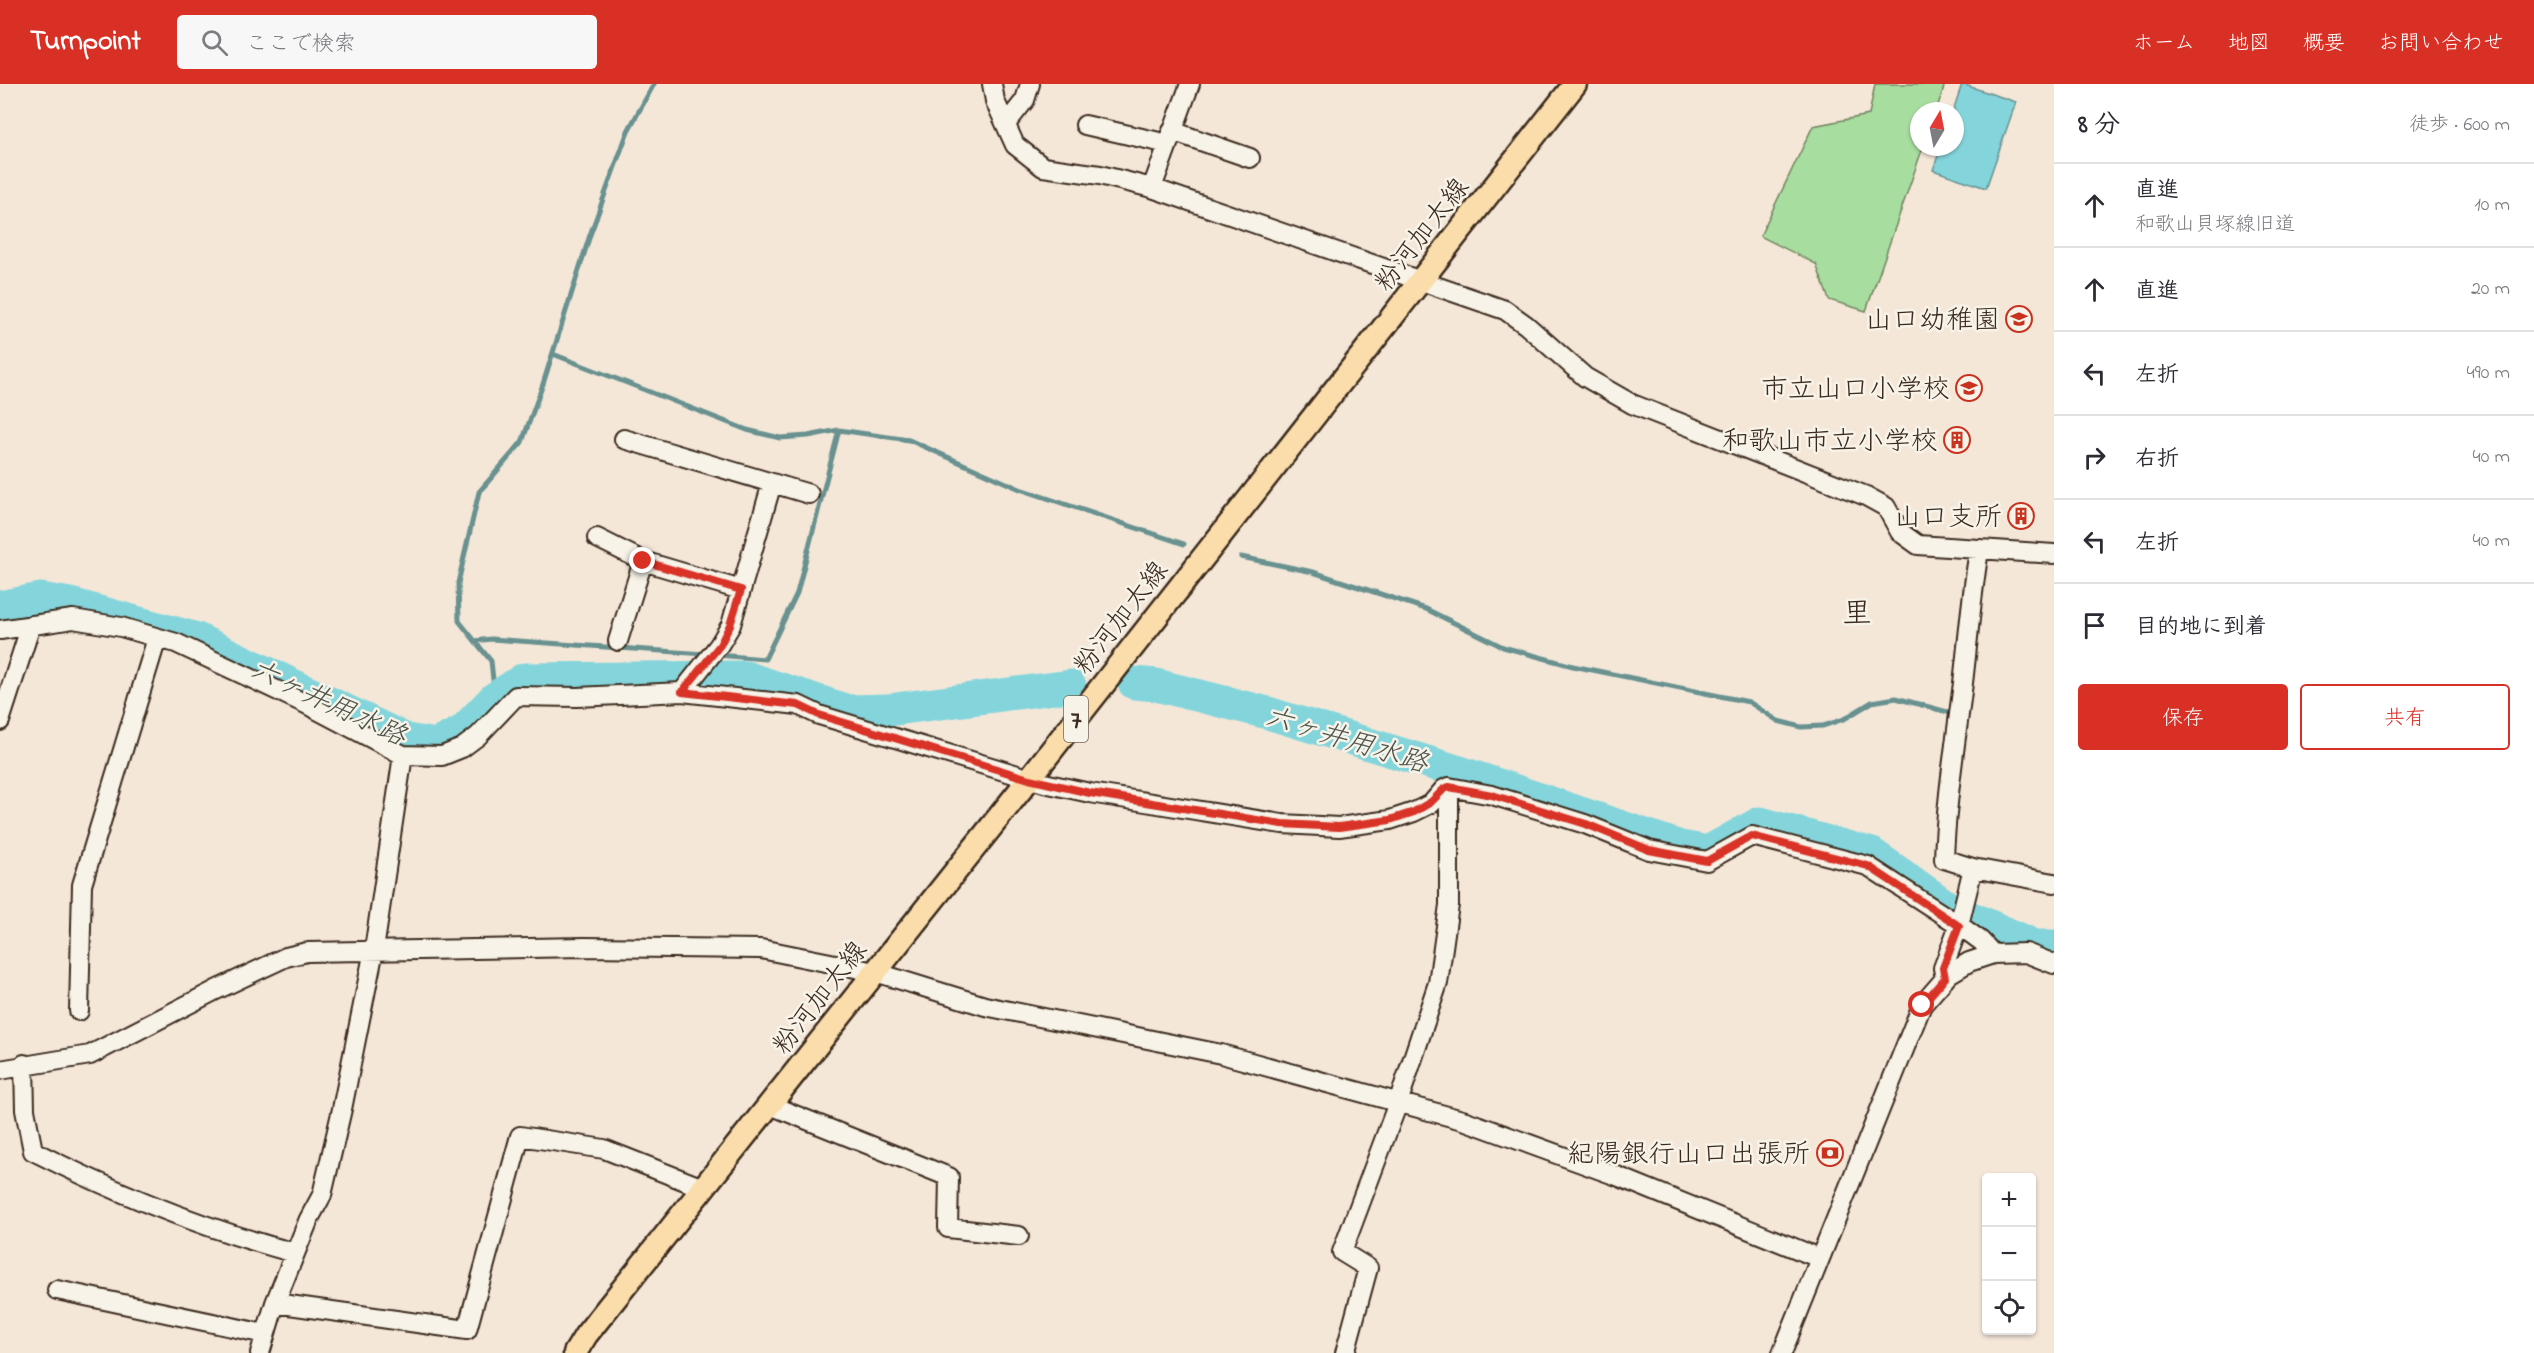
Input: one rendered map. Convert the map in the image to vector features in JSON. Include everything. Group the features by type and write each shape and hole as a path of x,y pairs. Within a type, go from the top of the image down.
{"main road":[{"name":"粉河加太線","path":"575,1353 586,1335 1029,779 1575,84"}],"street":[{"path":"992,84 995,100 1016,145 1043,167 1100,175 1152,188 1505,310 1526,325 1585,377 1632,404 1866,496 1886,507 1900,532 1918,545 1979,551 2054,554"},
{"path":"1006,124 1025,100 1030,84"},
{"path":"1152,188 1190,84"},
{"path":"1085,125 1170,137 1250,158"},
{"path":"624,439 809,494"},
{"path":"682,692 720,645 730,625 772,483"},
{"path":"597,538 643,561 741,590"},
{"path":"1979,551 1946,812 1944,859 2054,883"},
{"path":"618,641 643,561"},
{"path":"0,630 73,619 121,627 176,643 306,704 403,755 442,756 462,748 478,736 516,696 577,697 682,692 798,705 819,715 1029,779 1090,793 1282,824 1339,827 1390,820 1414,812 1449,787 1492,795 1586,824 1649,850 1707,861 1752,836 1868,866 1981,941 1993,954"},
{"path":"0,721 31,625"},
{"path":"79,1011 82,885 157,638"},
{"path":"260,1353 275,1303 309,1219 322,1195 374,950 403,755"},
{"path":"1345,1353 1368,1268 1342,1252 1398,1103 1438,983 1449,904 1449,787"},
{"path":"1945,978 1943,968 1959,926 1973,867"},
{"path":"0,1070 24,1064 90,1055 153,1020 286,957 307,952 584,947 760,949 875,972 985,1006 1221,1054 1467,1121 1606,1172 1819,1258"},
{"path":"1782,1353 1922,1005 1945,978 1969,962 1993,954 2026,953 2054,964"},
{"path":"24,1064 25,1110 33,1150 179,1216 240,1238 295,1253"},
{"path":"770,1104 948,1177 948,1228 1018,1236"},
{"path":"275,1303 466,1330 520,1136 604,1149 703,1188"},
{"path":"57,1290 265,1334"}],"green space":[{"path":"1875,84 1945,84 1939,102 1910,102 1910,156 1920,156 1866,311 1829,300 1816,264 1760,236 1813,126 1869,115"}],"water":[{"path":"1962,84 2016,102 1986,188 1933,170 1938,156 1964,156 1964,102 1956,102"}],"waterway":[{"path":"495,698 491,661 459,621 458,583 479,492 522,442 543,384 590,235 628,131 654,84"},
{"path":"553,354 747,430 780,438 839,430 909,440 1020,489 1184,544"},
{"path":"717,655 765,659 797,593 839,430"},
{"path":"1241,557 1313,572 1426,609 1503,647 1573,666 1749,702 1778,721 1801,727 1823,726 1844,719 1872,702 1896,698 1951,713"},
{"name":"六ヶ井用水路","path":"0,607 41,599 70,604 197,639 407,740 436,745 463,731 495,698 524,679 745,677 848,711 888,710 1070,686"},
{"path":"475,641 491,639 705,654"},
{"name":"六ヶ井用水路","path":"1134,683 1156,685 1268,713 1463,773 1681,847 1708,852 1760,823 1872,854 1949,908 2035,946 2054,946"}],"place":[{"name":"山口幼稚園","path":"2019,319"},
{"name":"市立山口小学校","path":"1969,388"},
{"name":"和歌山市立小学校","path":"1957,440"},
{"name":"山口支所","path":"2021,516"},
{"name":"紀陽銀行山口出張所","path":"1830,1153"}],"district":[{"name":"里","path":"1857,612"}],"route":[{"path":"643,561 741,590 730,625 720,645 682,692 798,705 819,715 1029,779 1090,793 1282,824 1339,827 1390,820 1414,812 1449,787 1492,795 1586,824 1649,850 1707,861 1752,836 1868,866 1959,926 1943,968 1945,978 1922,1005"}]}
